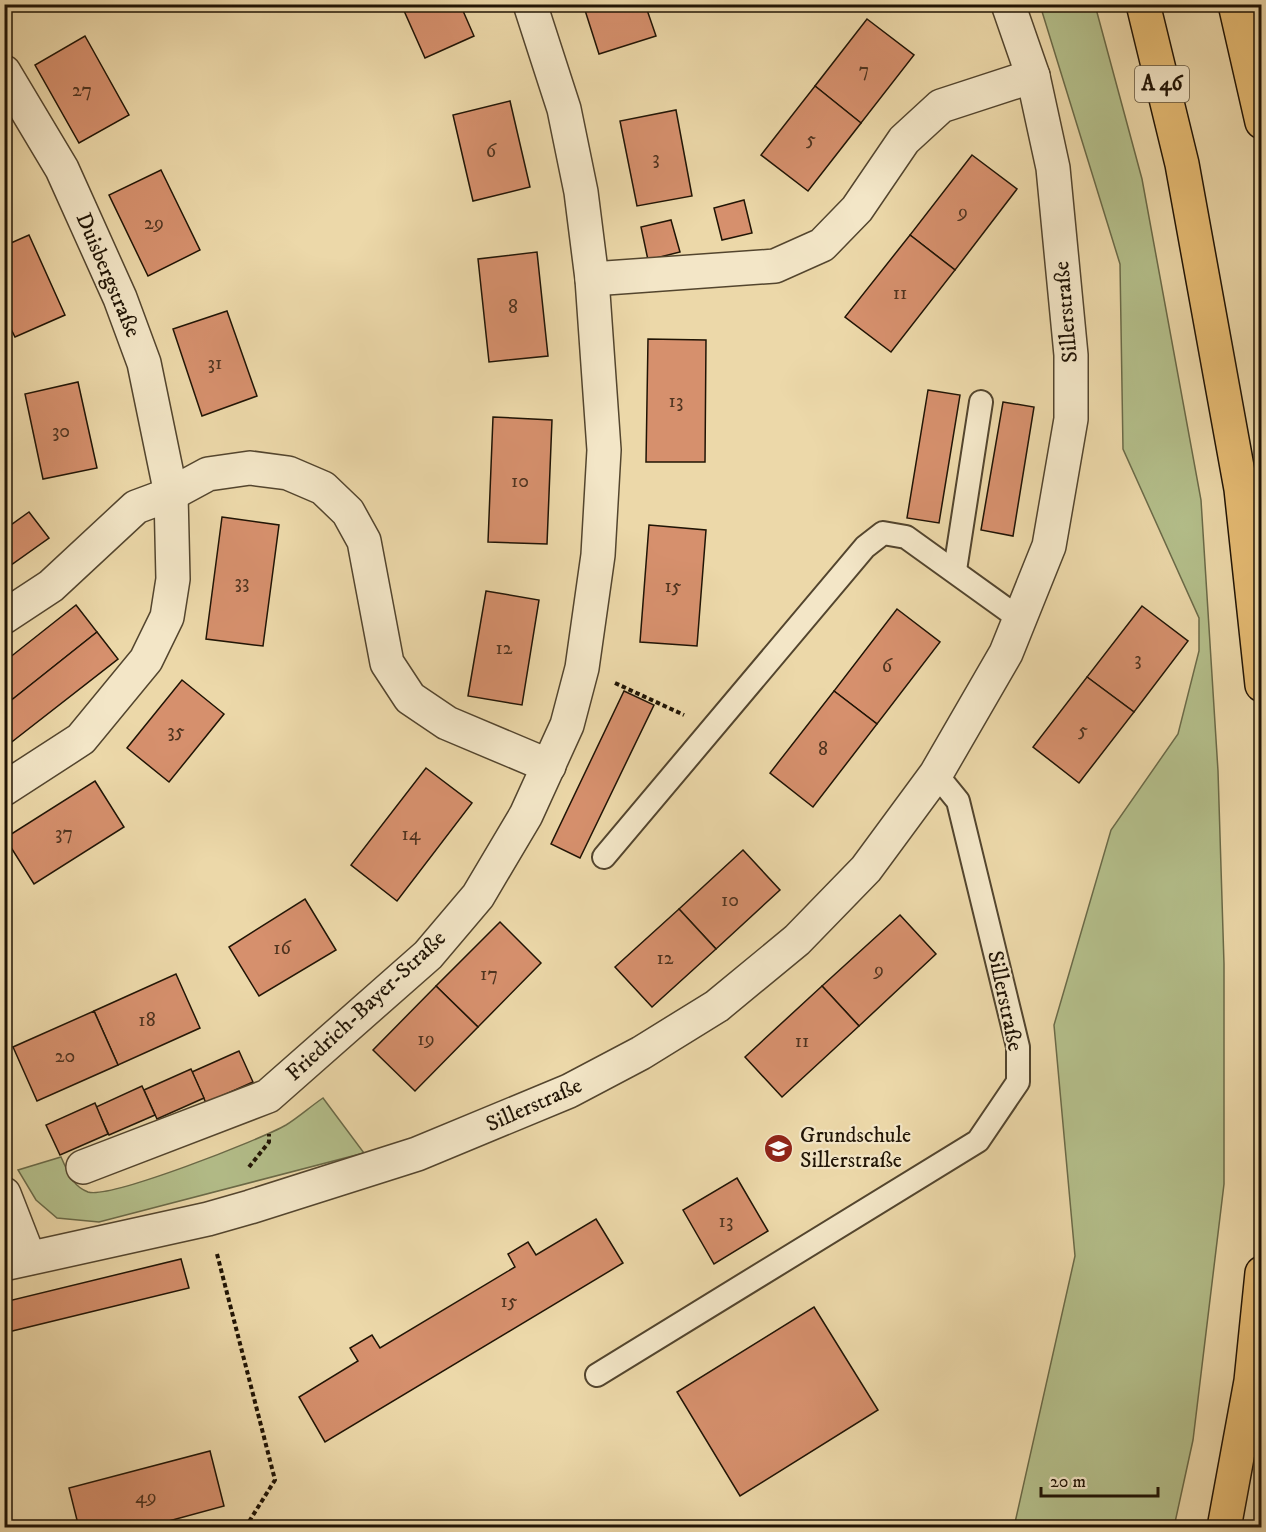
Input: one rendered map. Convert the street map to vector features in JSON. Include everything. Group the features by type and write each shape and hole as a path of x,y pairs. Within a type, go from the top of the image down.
{"highway":[{"name":"A 46","path":"1143,4 1182,164 1239,477 1262,685"},
{"path":"1235,4 1262,122"},
{"path":"1224,1527 1251,1381 1262,1274"}],"street":[{"name":"Friedrich-Bayer-Straße","path":"83,1167 268,1096 435,946 478,896 526,815 567,725 582,668 598,555 604,450 592,279 581,192 564,109 530,4"},
{"name":"Sillerstraße","path":"4,1194 17,1261 208,1219 417,1154 569,1091 641,1053 717,1006 797,940 866,868 936,774 1006,653 1049,546 1071,419 1071,356 1053,168 1033,76 1008,4"},
{"name":"Duisbergstraße","path":"4,72 62,169 120,298 144,363 171,494 173,579 167,617 146,660 81,738 4,789"},
{"path":"592,279 775,266 822,245 856,209 904,140 941,106 1033,76"},
{"path":"4,617 51,586 136,507 171,494 208,474 250,468 288,473 323,488 348,512 364,541 387,663 410,698 447,723 549,766"}],"lane":[{"path":"955,570 981,402"},
{"path":"604,857 865,547 883,533 906,537 955,570 1020,619"},
{"name":"Sillerstraße","path":"597,1375 978,1141 1018,1082 1018,1047 958,801 936,774"}],"path":[{"path":"582,668 712,728"},
{"path":"250,1207 242,1175 269,1142 268,1096"},
{"path":"208,1219 275,1480 245,1527"}],"green space":[{"path":"1040,5 1095,5 1142,179 1201,500 1218,771 1224,964 1224,1184 1193,1440 1174,1527 1014,1527 1075,1256 1054,1025 1111,830 1178,734 1199,651 1199,618 1123,449 1120,264"},
{"path":"323,1098 364,1153 99,1222 57,1218 36,1200 18,1170 61,1157 68,1173 78,1186 88,1192 102,1192 154,1178 272,1132 291,1122"}],"building":[{"path":"401,4 460,4 474,36 425,58"},
{"path":"583,4 645,4 656,36 599,54"},
{"path":"867,19 914,55 861,123 815,86"},
{"path":"85,36 129,115 79,143 35,65"},
{"path":"815,86 861,123 808,191 761,155"},
{"path":"510,101 530,187 473,201 453,115"},
{"path":"676,110 692,196 637,206 620,121"},
{"path":"972,155 1017,189 955,270 910,235"},
{"path":"161,170 200,250 148,276 109,195"},
{"path":"744,200 752,233 722,240 714,208"},
{"path":"671,220 680,252 648,260 641,227"},
{"path":"29,235 65,315 15,337 4,315 4,246"},
{"path":"910,235 955,270 891,352 845,317"},
{"path":"537,252 548,356 489,362 478,259"},
{"path":"227,311 257,396 202,416 173,329"},
{"path":"648,339 706,340 705,462 646,462"},
{"path":"78,382 97,468 43,479 25,394"},
{"path":"928,390 960,395 939,523 907,518"},
{"path":"1003,402 1034,407 1013,536 981,530"},
{"path":"493,417 552,420 547,544 488,542"},
{"path":"29,512 49,538 4,570 4,530"},
{"path":"222,517 279,525 263,646 206,639"},
{"path":"649,525 706,530 697,646 640,642"},
{"path":"486,591 539,600 522,705 468,696"},
{"path":"76,605 97,632 4,706 4,662"},
{"path":"1142,606 1188,641 1134,712 1087,677"},
{"path":"897,609 940,642 877,724 834,691"},
{"path":"97,632 118,659 4,748 4,706"},
{"path":"1087,677 1134,712 1079,783 1033,747"},
{"path":"182,680 224,714 169,782 127,748"},
{"path":"624,691 654,705 580,858 551,844"},
{"path":"834,691 877,724 813,807 770,773"},
{"path":"426,768 472,803 397,901 351,865"},
{"path":"95,781 124,827 34,884 5,838"},
{"path":"743,850 780,890 716,949 679,909"},
{"path":"305,899 336,950 259,996 229,947"},
{"path":"679,909 716,949 652,1007 615,967"},
{"path":"900,915 936,954 859,1026 822,986"},
{"path":"500,922 541,963 478,1027 436,986"},
{"path":"176,974 200,1028 118,1065 94,1011"},
{"path":"436,986 478,1027 415,1091 373,1050"},
{"path":"822,986 859,1026 782,1097 745,1057"},
{"path":"94,1011 118,1065 37,1101 13,1047"},
{"path":"239,1051 253,1082 206,1103 192,1072"},
{"path":"191,1069 204,1098 157,1119 144,1090"},
{"path":"142,1086 155,1115 109,1135 96,1107"},
{"path":"95,1103 108,1134 60,1155 46,1125"},
{"path":"737,1178 768,1231 714,1264 683,1210"},
{"path":"596,1219 623,1263 325,1442 299,1397 358,1361 350,1348 372,1335 380,1348 515,1267 508,1254 528,1242 536,1255"},
{"path":"181,1259 189,1288 4,1333 4,1302"},
{"path":"814,1307 878,1410 740,1496 677,1392"},
{"path":"210,1451 224,1506 143,1528 79,1528 69,1488"},
{"path":"5,1490 12,1528 4,1528"}],"place":[{"name":"Grundschule Sillerstraße","path":"779,1148"}]}
